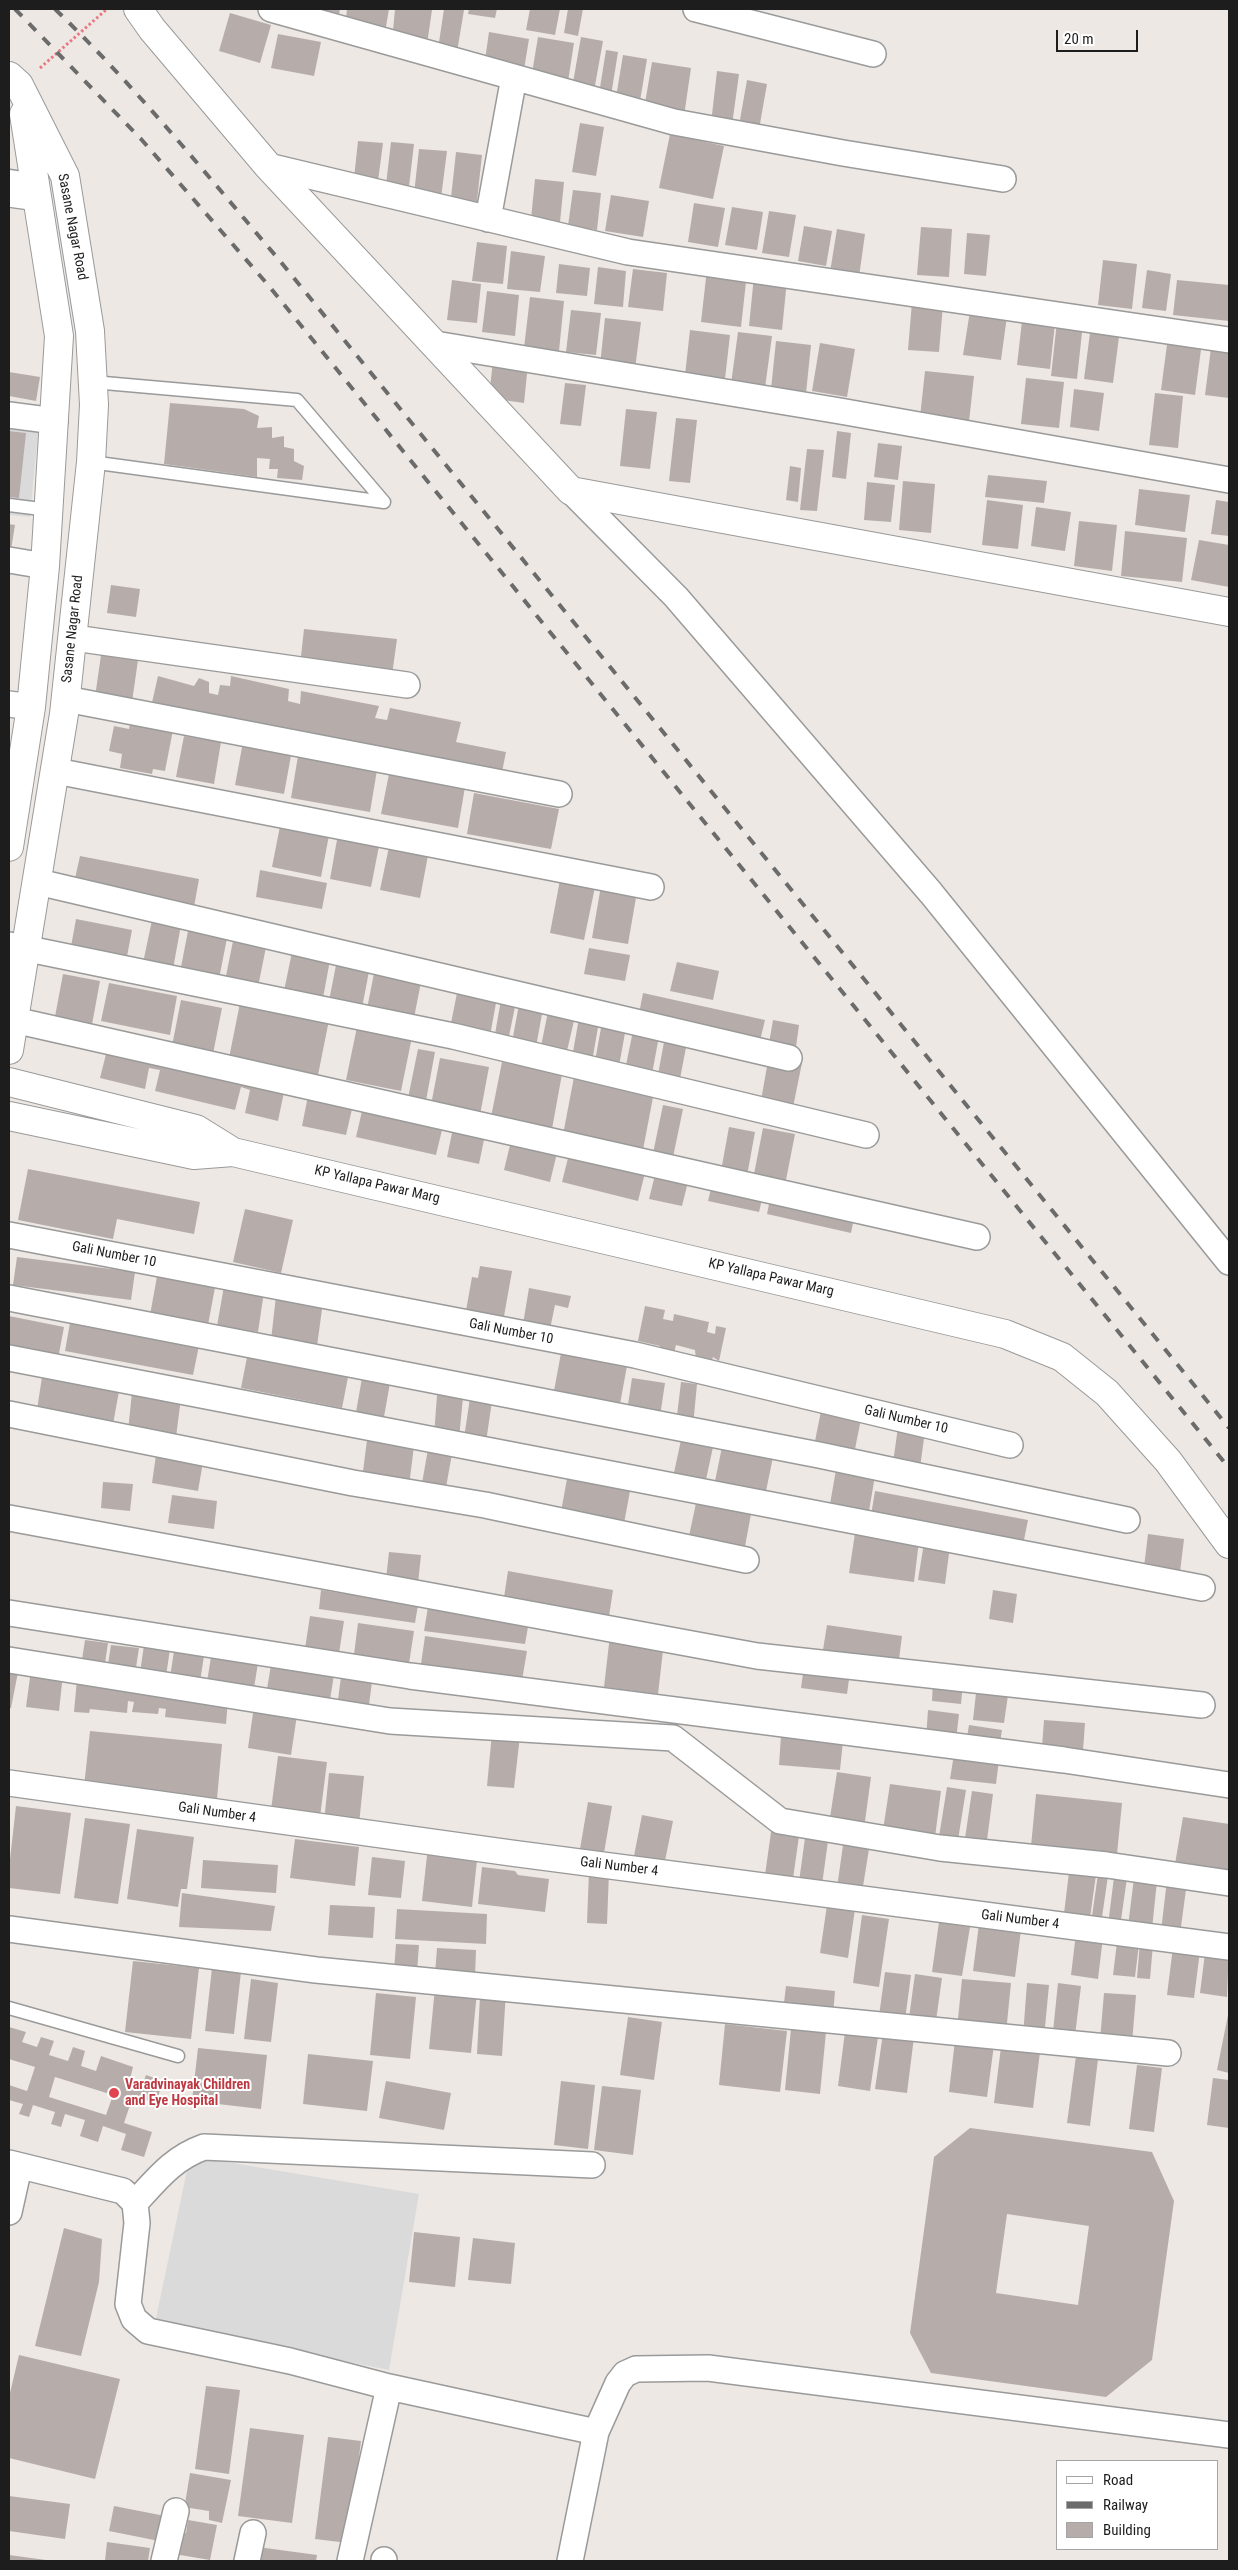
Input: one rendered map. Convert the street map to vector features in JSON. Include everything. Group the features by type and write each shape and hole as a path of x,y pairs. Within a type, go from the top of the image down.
{"street":[{"path":"138,9 152,29 268,166 571,491 676,597 931,893 1229,1262"},
{"path":"271,9 674,122 843,153 1003,179"},
{"path":"696,9 873,54"},
{"path":"488,218 514,77"},
{"name":"Sasane Nagar Road","path":"9,847 20,705 45,566 59,336 37,189 14,80"},
{"name":"Sasane Nagar Road","path":"9,1050 14,1020 18,946 38,882 56,771 74,638 91,462 93,382 90,331 65,176 14,80"},
{"path":"268,166 628,252 1229,340"},
{"path":"9,194 37,189"},
{"path":"435,344 840,411 1229,480"},
{"path":"9,415 55,421"},
{"path":"571,491 1229,612"},
{"path":"9,560 45,566"},
{"path":"74,638 407,685"},
{"path":"66,699 559,794"},
{"path":"56,771 651,887"},
{"path":"38,882 790,1058"},
{"path":"18,946 452,1036 866,1135"},
{"path":"14,1020 977,1237"},
{"name":"KP Yallapa Pawar Marg","path":"9,1082 196,1129 232,1152"},
{"name":"KP Yallapa Pawar Marg","path":"9,1116 194,1155 232,1152 1005,1334 1062,1357 1107,1393 1168,1461 1229,1544"},
{"name":"Gali Number 10","path":"9,1235 635,1355 1010,1444"},
{"path":"9,1298 800,1452 1127,1520"},
{"path":"9,1358 1202,1588"},
{"path":"9,1414 353,1483 485,1505 746,1560"},
{"path":"9,1518 757,1656 1202,1705"},
{"path":"9,1613 410,1676 1064,1760 1229,1785"},
{"path":"9,1660 390,1722 673,1738 780,1821 940,1848 1107,1865 1229,1883"},
{"name":"Gali Number 4","path":"9,1783 511,1853 1229,1947"},
{"path":"9,1929 316,1970 1168,2053"},
{"path":"135,2203 166,2170 185,2154 204,2147 592,2165"},
{"path":"9,2212 14,2165 123,2191 135,2203 137,2223 128,2304 134,2319 148,2331 290,2361 389,2387 596,2432"},
{"path":"570,2561 596,2432 618,2383 625,2374 636,2369 708,2368 1229,2435"},
{"path":"350,2561 389,2387"},
{"path":"164,2561 176,2511"},
{"path":"247,2561 253,2533"}],"lane":[{"path":"9,176 37,189"},
{"path":"91,462 384,502 297,400 93,382"},
{"path":"9,505 49,510"},
{"path":"9,2008 178,2056"}],"path":[{"path":"14,80 107,9"}],"shaded area":[{"path":"9,407 40,411 30,517 9,515"},
{"path":"190,2156 419,2194 389,2370 155,2323"}],"building":[{"path":"302,9 340,9 337,25"},
{"path":"347,9 389,9 384,38 345,28"},
{"path":"395,9 432,10 426,51 392,41"},
{"path":"444,9 464,10 457,52 438,49"},
{"path":"469,9 497,9 495,18 468,14"},
{"path":"530,9 560,9 555,35 526,30"},
{"path":"568,9 583,9 578,36 564,33"},
{"path":"230,13 271,25 260,63 219,51"},
{"path":"489,32 529,39 523,76 484,67"},
{"path":"278,34 321,42 314,76 271,68"},
{"path":"538,37 574,43 567,88 531,79"},
{"path":"581,37 603,41 594,91 572,88"},
{"path":"606,50 618,52 610,102 598,100"},
{"path":"623,55 647,59 639,107 615,103"},
{"path":"652,62 691,68 684,116 644,109"},
{"path":"717,71 739,74 732,125 711,123"},
{"path":"747,80 767,84 758,135 738,131"},
{"path":"580,123 604,127 596,176 572,172"},
{"path":"670,134 724,146 713,199 659,188"},
{"path":"358,141 383,143 378,181 354,178"},
{"path":"391,142 414,144 408,195 385,193"},
{"path":"419,149 447,151 441,198 414,194"},
{"path":"456,152 482,155 476,210 450,207"},
{"path":"535,179 564,182 560,222 531,219"},
{"path":"573,190 601,193 597,230 568,226"},
{"path":"611,195 649,201 643,237 605,231"},
{"path":"694,203 725,208 718,247 688,242"},
{"path":"732,207 763,212 757,250 725,245"},
{"path":"769,211 796,215 789,257 762,253"},
{"path":"804,226 832,231 826,266 798,261"},
{"path":"921,227 952,229 949,277 917,275"},
{"path":"837,229 865,234 859,277 830,272"},
{"path":"967,233 990,235 986,276 964,274"},
{"path":"477,242 507,246 503,284 472,281"},
{"path":"511,251 545,256 540,292 507,289"},
{"path":"1103,260 1137,264 1132,309 1098,305"},
{"path":"559,264 590,268 587,296 556,293"},
{"path":"598,267 626,271 623,307 594,304"},
{"path":"633,269 667,273 663,311 628,307"},
{"path":"707,269 747,273 741,327 701,322"},
{"path":"1147,270 1171,274 1166,311 1142,308"},
{"path":"754,276 787,280 782,330 749,326"},
{"path":"452,280 481,284 477,323 447,320"},
{"path":"1177,280 1229,285 1229,321 1173,315"},
{"path":"487,291 519,295 515,336 482,332"},
{"path":"530,297 564,301 559,351 524,348"},
{"path":"912,302 943,305 939,352 908,350"},
{"path":"571,310 601,313 596,355 566,352"},
{"path":"970,311 1007,316 1001,360 963,355"},
{"path":"605,318 641,322 635,369 600,365"},
{"path":"1022,321 1055,324 1050,369 1017,365"},
{"path":"1057,321 1083,323 1077,379 1051,376"},
{"path":"690,330 730,335 725,379 685,375"},
{"path":"738,332 772,336 765,388 731,384"},
{"path":"1090,333 1119,337 1113,383 1084,379"},
{"path":"1168,337 1202,342 1195,395 1161,390"},
{"path":"776,341 811,345 806,393 771,389"},
{"path":"820,343 855,349 847,397 812,391"},
{"path":"1211,348 1229,350 1229,398 1205,395"},
{"path":"493,360 528,364 524,403 489,398"},
{"path":"925,371 974,376 969,422 920,417"},
{"path":"9,372 40,377 36,401 9,396"},
{"path":"1026,378 1064,382 1059,428 1021,424"},
{"path":"565,383 586,385 581,426 560,424"},
{"path":"1074,389 1104,393 1099,431 1070,427"},
{"path":"1155,393 1183,396 1178,448 1149,445"},
{"path":"170,403 244,409 259,416 257,428 272,427 272,438 284,436 284,447 294,449 294,461 304,466 302,480 277,478 278,469 269,469 270,459 257,458 257,477 164,464"},
{"path":"626,409 657,412 650,469 620,466"},
{"path":"676,418 697,420 690,483 669,481"},
{"path":"9,431 26,433 19,498 9,497"},
{"path":"837,431 851,433 846,479 832,477"},
{"path":"878,443 902,446 898,480 874,477"},
{"path":"807,449 824,450 817,511 800,510"},
{"path":"790,466 801,468 798,502 786,500"},
{"path":"988,475 1047,481 1044,503 985,497"},
{"path":"903,481 935,484 931,533 899,530"},
{"path":"867,482 895,485 891,522 864,520"},
{"path":"1139,489 1190,495 1185,532 1135,525"},
{"path":"987,500 1023,505 1018,549 982,545"},
{"path":"1216,500 1229,502 1229,536 1211,534"},
{"path":"1036,507 1071,512 1065,551 1031,546"},
{"path":"1079,521 1117,525 1112,571 1074,566"},
{"path":"9,524 15,525 10,556 9,556"},
{"path":"1125,531 1187,538 1182,582 1121,576"},
{"path":"1199,540 1229,545 1229,587 1191,580"},
{"path":"111,585 140,589 136,617 107,613"},
{"path":"304,629 397,639 392,675 300,665"},
{"path":"101,655 138,660 132,702 95,697"},
{"path":"158,676 194,686 199,678 209,682 209,693 218,695 220,685 230,686 231,676 289,689 288,701 300,704 301,691 379,706 375,718 387,720 390,708 461,722 456,742 506,752 501,777 151,707"},
{"path":"131,716 173,730 165,771 153,769 152,774 120,768 122,754 109,751 114,726 129,729"},
{"path":"184,736 221,742 214,784 176,777"},
{"path":"243,742 292,750 284,794 235,785"},
{"path":"298,756 377,770 370,812 291,798"},
{"path":"389,774 465,787 458,828 381,814"},
{"path":"474,793 559,809 551,849 467,834"},
{"path":"282,816 331,825 321,877 272,867"},
{"path":"338,834 380,841 371,887 330,879"},
{"path":"390,842 429,850 420,898 380,890"},
{"path":"80,856 199,879 194,907 74,883"},
{"path":"260,870 327,883 322,909 256,897"},
{"path":"560,880 595,887 584,940 550,933"},
{"path":"602,880 638,886 628,944 592,938"},
{"path":"76,919 132,930 125,967 70,952"},
{"path":"152,920 181,925 173,969 143,963"},
{"path":"189,926 228,933 218,984 179,977"},
{"path":"234,936 267,942 258,987 225,981"},
{"path":"589,948 630,955 625,981 584,974"},
{"path":"292,952 330,960 323,998 284,991"},
{"path":"337,960 370,966 362,1008 329,1001"},
{"path":"677,962 719,971 713,1000 670,991"},
{"path":"375,968 422,977 413,1023 366,1014"},
{"path":"63,974 100,981 91,1030 54,1022"},
{"path":"109,983 177,996 170,1035 101,1021"},
{"path":"459,983 498,992 490,1036 450,1028"},
{"path":"643,993 765,1020 759,1045 638,1019"},
{"path":"502,994 517,997 509,1036 495,1034"},
{"path":"520,999 544,1003 536,1047 512,1042"},
{"path":"181,1000 222,1008 212,1059 171,1051"},
{"path":"240,1003 329,1020 318,1075 229,1058"},
{"path":"549,1007 576,1012 567,1051 541,1046"},
{"path":"580,1012 600,1016 593,1056 573,1052"},
{"path":"603,1017 627,1022 619,1066 595,1061"},
{"path":"773,1020 799,1025 796,1047 769,1043"},
{"path":"634,1026 660,1031 652,1074 625,1070"},
{"path":"357,1027 412,1037 401,1091 346,1080"},
{"path":"666,1031 688,1037 679,1084 657,1080"},
{"path":"418,1049 435,1052 425,1106 407,1103"},
{"path":"107,1050 284,1092 278,1121 245,1113 250,1090 241,1087 235,1110 155,1091 160,1070 149,1068 145,1089 100,1078"},
{"path":"769,1055 802,1063 792,1112 760,1106"},
{"path":"440,1058 489,1067 480,1115 431,1105"},
{"path":"502,1062 562,1074 552,1129 491,1117"},
{"path":"574,1077 654,1092 642,1155 562,1140"},
{"path":"308,1096 485,1135 479,1164 447,1157 452,1133 442,1130 436,1155 356,1137 362,1111 352,1109 346,1135 302,1126"},
{"path":"663,1105 683,1109 672,1162 652,1158"},
{"path":"729,1127 755,1132 747,1176 721,1171"},
{"path":"763,1128 795,1134 785,1185 753,1179"},
{"path":"511,1141 557,1153 550,1182 504,1170"},
{"path":"569,1154 645,1173 638,1201 562,1182"},
{"path":"28,1169 200,1202 194,1234 117,1219 113,1239 18,1220"},
{"path":"655,1175 688,1182 682,1206 649,1199"},
{"path":"713,1180 764,1191 759,1212 708,1201"},
{"path":"771,1194 855,1213 851,1233 767,1214"},
{"path":"245,1209 293,1220 281,1273 233,1262"},
{"path":"17,1257 135,1272 131,1300 13,1285"},
{"path":"480,1266 512,1271 503,1322 465,1316 472,1277 478,1278"},
{"path":"158,1271 216,1282 208,1325 150,1315"},
{"path":"224,1286 264,1292 258,1332 217,1326"},
{"path":"529,1288 571,1296 568,1308 555,1305 550,1329 523,1324"},
{"path":"276,1296 323,1302 317,1346 271,1340"},
{"path":"645,1306 665,1310 663,1319 673,1321 674,1314 709,1322 707,1332 715,1334 716,1326 726,1328 719,1361 713,1357 710,1366 696,1360 695,1350 676,1345 673,1357 658,1354 660,1346 638,1341"},
{"path":"9,1316 64,1327 57,1364 9,1354"},
{"path":"71,1317 200,1341 193,1375 65,1351"},
{"path":"248,1352 349,1372 342,1408 241,1388"},
{"path":"561,1353 627,1366 620,1404 554,1391"},
{"path":"42,1377 119,1391 112,1430 36,1416"},
{"path":"362,1378 390,1383 384,1417 356,1412"},
{"path":"632,1378 665,1383 659,1423 626,1418"},
{"path":"681,1382 697,1384 693,1426 676,1424"},
{"path":"132,1392 181,1398 176,1437 128,1431"},
{"path":"437,1395 463,1397 459,1439 434,1436"},
{"path":"470,1398 492,1401 486,1442 464,1438"},
{"path":"822,1406 862,1414 854,1454 814,1446"},
{"path":"898,1427 925,1431 919,1475 892,1470"},
{"path":"367,1440 414,1446 409,1486 362,1479"},
{"path":"681,1440 713,1447 704,1489 672,1482"},
{"path":"722,1447 773,1457 765,1496 714,1486"},
{"path":"428,1449 452,1454 445,1493 421,1489"},
{"path":"156,1455 203,1462 198,1491 152,1483"},
{"path":"837,1464 876,1470 869,1511 830,1504"},
{"path":"567,1479 630,1491 623,1529 560,1517"},
{"path":"103,1482 133,1484 130,1511 101,1508"},
{"path":"875,1491 1028,1520 1022,1550 870,1521"},
{"path":"172,1495 217,1501 214,1529 168,1523"},
{"path":"696,1503 751,1514 744,1552 688,1541"},
{"path":"855,1533 919,1541 914,1582 849,1573"},
{"path":"1148,1534 1184,1539 1180,1572 1144,1567"},
{"path":"924,1543 950,1546 945,1584 918,1580"},
{"path":"389,1552 421,1555 418,1583 386,1579"},
{"path":"508,1571 613,1590 608,1623 503,1604"},
{"path":"321,1590 418,1605 415,1623 319,1609"},
{"path":"993,1590 1017,1594 1013,1623 989,1619"},
{"path":"428,1607 529,1621 525,1644 424,1631"},
{"path":"310,1616 344,1621 338,1660 304,1655"},
{"path":"358,1623 414,1631 408,1670 353,1662"},
{"path":"827,1625 902,1636 898,1667 822,1656"},
{"path":"610,1635 664,1642 658,1694 604,1687"},
{"path":"425,1636 527,1651 521,1686 420,1671"},
{"path":"85,1640 108,1643 104,1670 81,1666"},
{"path":"111,1645 139,1648 135,1674 107,1670"},
{"path":"144,1645 170,1649 165,1683 139,1679"},
{"path":"174,1651 204,1656 199,1688 169,1684"},
{"path":"211,1657 258,1663 253,1694 206,1688"},
{"path":"9,1665 19,1667 11,1708 9,1708"},
{"path":"271,1665 334,1675 329,1706 266,1695"},
{"path":"804,1666 850,1672 847,1694 801,1688"},
{"path":"31,1670 63,1674 59,1711 26,1707"},
{"path":"341,1677 372,1682 368,1712 337,1707"},
{"path":"77,1679 228,1700 226,1724 165,1717 166,1709 159,1708 158,1714 132,1712 134,1702 128,1701 127,1713 90,1709 89,1713 74,1712"},
{"path":"933,1680 963,1682 961,1704 932,1701"},
{"path":"977,1684 1009,1688 1004,1723 973,1720"},
{"path":"254,1706 297,1715 291,1755 248,1748"},
{"path":"928,1710 959,1714 956,1740 926,1738"},
{"path":"1044,1720 1085,1723 1083,1751 1042,1747"},
{"path":"969,1725 1002,1730 999,1748 966,1743"},
{"path":"90,1731 222,1744 217,1799 84,1787"},
{"path":"492,1733 520,1736 514,1788 487,1786"},
{"path":"781,1736 843,1741 840,1770 779,1765"},
{"path":"954,1754 999,1760 996,1784 950,1779"},
{"path":"278,1756 327,1762 320,1817 271,1810"},
{"path":"837,1772 871,1777 864,1829 829,1824"},
{"path":"329,1773 364,1776 359,1824 324,1822"},
{"path":"890,1784 941,1791 935,1837 883,1830"},
{"path":"947,1787 966,1790 957,1846 938,1843"},
{"path":"972,1791 993,1794 986,1848 964,1845"},
{"path":"1036,1794 1122,1803 1117,1854 1031,1846"},
{"path":"588,1802 612,1806 604,1853 580,1849"},
{"path":"16,1806 71,1813 60,1894 9,1888 9,1868"},
{"path":"642,1815 673,1821 663,1871 632,1866"},
{"path":"1183,1817 1229,1824 1229,1873 1175,1864"},
{"path":"85,1818 130,1824 118,1904 74,1898"},
{"path":"772,1825 800,1829 792,1886 764,1882"},
{"path":"137,1829 194,1837 187,1889 181,1889 178,1907 127,1899"},
{"path":"805,1838 828,1841 821,1892 798,1889"},
{"path":"295,1839 359,1847 355,1886 290,1878"},
{"path":"843,1845 869,1849 861,1899 836,1895"},
{"path":"428,1846 478,1851 472,1907 422,1901"},
{"path":"372,1857 405,1861 401,1898 368,1895"},
{"path":"203,1860 278,1865 276,1893 201,1888"},
{"path":"482,1867 515,1871 518,1875 549,1879 545,1912 478,1904"},
{"path":"1099,1867 1109,1869 1102,1917 1092,1916"},
{"path":"1115,1869 1128,1871 1120,1927 1108,1925"},
{"path":"589,1871 609,1872 607,1924 587,1923"},
{"path":"1069,1872 1096,1875 1089,1925 1063,1922"},
{"path":"1134,1878 1157,1881 1152,1929 1128,1926"},
{"path":"1167,1880 1187,1882 1180,1934 1161,1931"},
{"path":"182,1893 275,1906 271,1931 179,1927"},
{"path":"330,1905 375,1907 373,1938 328,1935"},
{"path":"827,1905 855,1909 848,1958 820,1953"},
{"path":"397,1909 487,1914 486,1944 395,1939"},
{"path":"862,1915 889,1919 879,1987 853,1983"},
{"path":"939,1922 970,1927 962,1976 932,1972"},
{"path":"979,1924 1021,1930 1015,1977 973,1971"},
{"path":"1076,1933 1103,1937 1098,1979 1071,1975"},
{"path":"1118,1934 1140,1936 1135,1977 1113,1975"},
{"path":"1140,1942 1153,1944 1150,1979 1137,1978"},
{"path":"396,1944 419,1945 417,1972 394,1971"},
{"path":"1206,1945 1229,1948 1227,1997 1200,1993"},
{"path":"1173,1947 1200,1951 1194,1998 1167,1995"},
{"path":"437,1948 476,1950 475,1977 435,1974"},
{"path":"133,1961 199,1968 191,2039 125,2032"},
{"path":"212,1968 241,1972 234,2034 205,2031"},
{"path":"885,1972 911,1975 905,2020 879,2016"},
{"path":"915,1974 942,1978 935,2028 908,2025"},
{"path":"251,1979 278,1983 271,2042 244,2039"},
{"path":"962,1979 1011,1983 1006,2033 957,2029"},
{"path":"1027,1983 1049,1985 1044,2038 1023,2036"},
{"path":"1058,1983 1081,1986 1074,2044 1052,2041"},
{"path":"786,1986 835,1991 833,2016 783,2011"},
{"path":"435,1988 477,1992 471,2053 429,2049"},
{"path":"506,1991 502,2056 477,2054 480,1996"},
{"path":"376,1993 416,1997 410,2059 370,2055"},
{"path":"1104,1993 1136,1995 1132,2043 1100,2040"},
{"path":"1229,2015 1229,2073 1217,2070"},
{"path":"628,2017 662,2022 654,2080 620,2075"},
{"path":"725,2024 787,2031 780,2092 719,2085"},
{"path":"9,2027 26,2032 22,2042 37,2047 41,2037 54,2041 49,2055 68,2061 73,2047 85,2051 81,2066 96,2071 101,2056 133,2067 130,2079 143,2083 146,2075 163,2081 156,2103 133,2096 124,2123 152,2132 144,2157 121,2150 126,2134 103,2126 98,2142 80,2136 85,2120 65,2114 61,2127 51,2124 55,2112 33,2105 29,2117 19,2114 23,2104 9,2100 9,2085 27,2091 35,2067 9,2059","holes":["55,2077 113,2095 106,2115 49,2097"]},
{"path":"791,2029 826,2032 820,2094 785,2090"},
{"path":"845,2032 878,2037 870,2091 838,2086"},
{"path":"883,2033 914,2037 907,2093 875,2089"},
{"path":"955,2040 994,2045 987,2097 949,2092"},
{"path":"1001,2047 1040,2052 1033,2108 994,2103"},
{"path":"198,2048 267,2055 261,2109 192,2101"},
{"path":"308,2054 373,2061 367,2111 303,2104"},
{"path":"1076,2056 1098,2059 1090,2126 1067,2123"},
{"path":"1137,2065 1162,2068 1154,2132 1129,2129"},
{"path":"1213,2078 1229,2080 1229,2128 1207,2125"},
{"path":"386,2081 451,2093 444,2130 379,2118"},
{"path":"561,2081 595,2085 588,2149 554,2145"},
{"path":"602,2086 641,2090 633,2155 594,2150"},
{"path":"970,2128 1152,2152 1174,2201 1152,2360 1106,2397 931,2373 910,2333 934,2157","holes":["1007,2214 1089,2226 1078,2305 996,2293"]},
{"path":"64,2228 102,2239 99,2282 81,2356 35,2346"},
{"path":"414,2232 460,2237 455,2287 409,2282"},
{"path":"473,2238 515,2243 511,2284 468,2280"},
{"path":"19,2355 120,2379 95,2479 9,2458 9,2397"},
{"path":"206,2386 240,2390 229,2474 195,2469"},
{"path":"250,2428 304,2435 292,2523 238,2516"},
{"path":"328,2437 361,2441 348,2543 315,2539"},
{"path":"190,2473 231,2480 222,2523 209,2520 209,2511 190,2508 189,2516 183,2516"},
{"path":"9,2496 70,2504 65,2539 9,2531"},
{"path":"114,2506 165,2516 159,2541 109,2531"},
{"path":"188,2520 217,2525 210,2560 174,2554 179,2532 186,2533"},
{"path":"107,2542 150,2548 148,2561 105,2561"},
{"path":"258,2547 317,2555 316,2561 256,2561"},
{"path":"9,2555 46,2560 46,2561 9,2561"}],"railway":[{"path":"15,9 141,139 269,286 1229,1468"},
{"path":"55,9 143,100 280,261 1229,1428"}],"place":[{"name":"Varadvinayak Children and Eye Hospital","path":"114,2093"}]}
